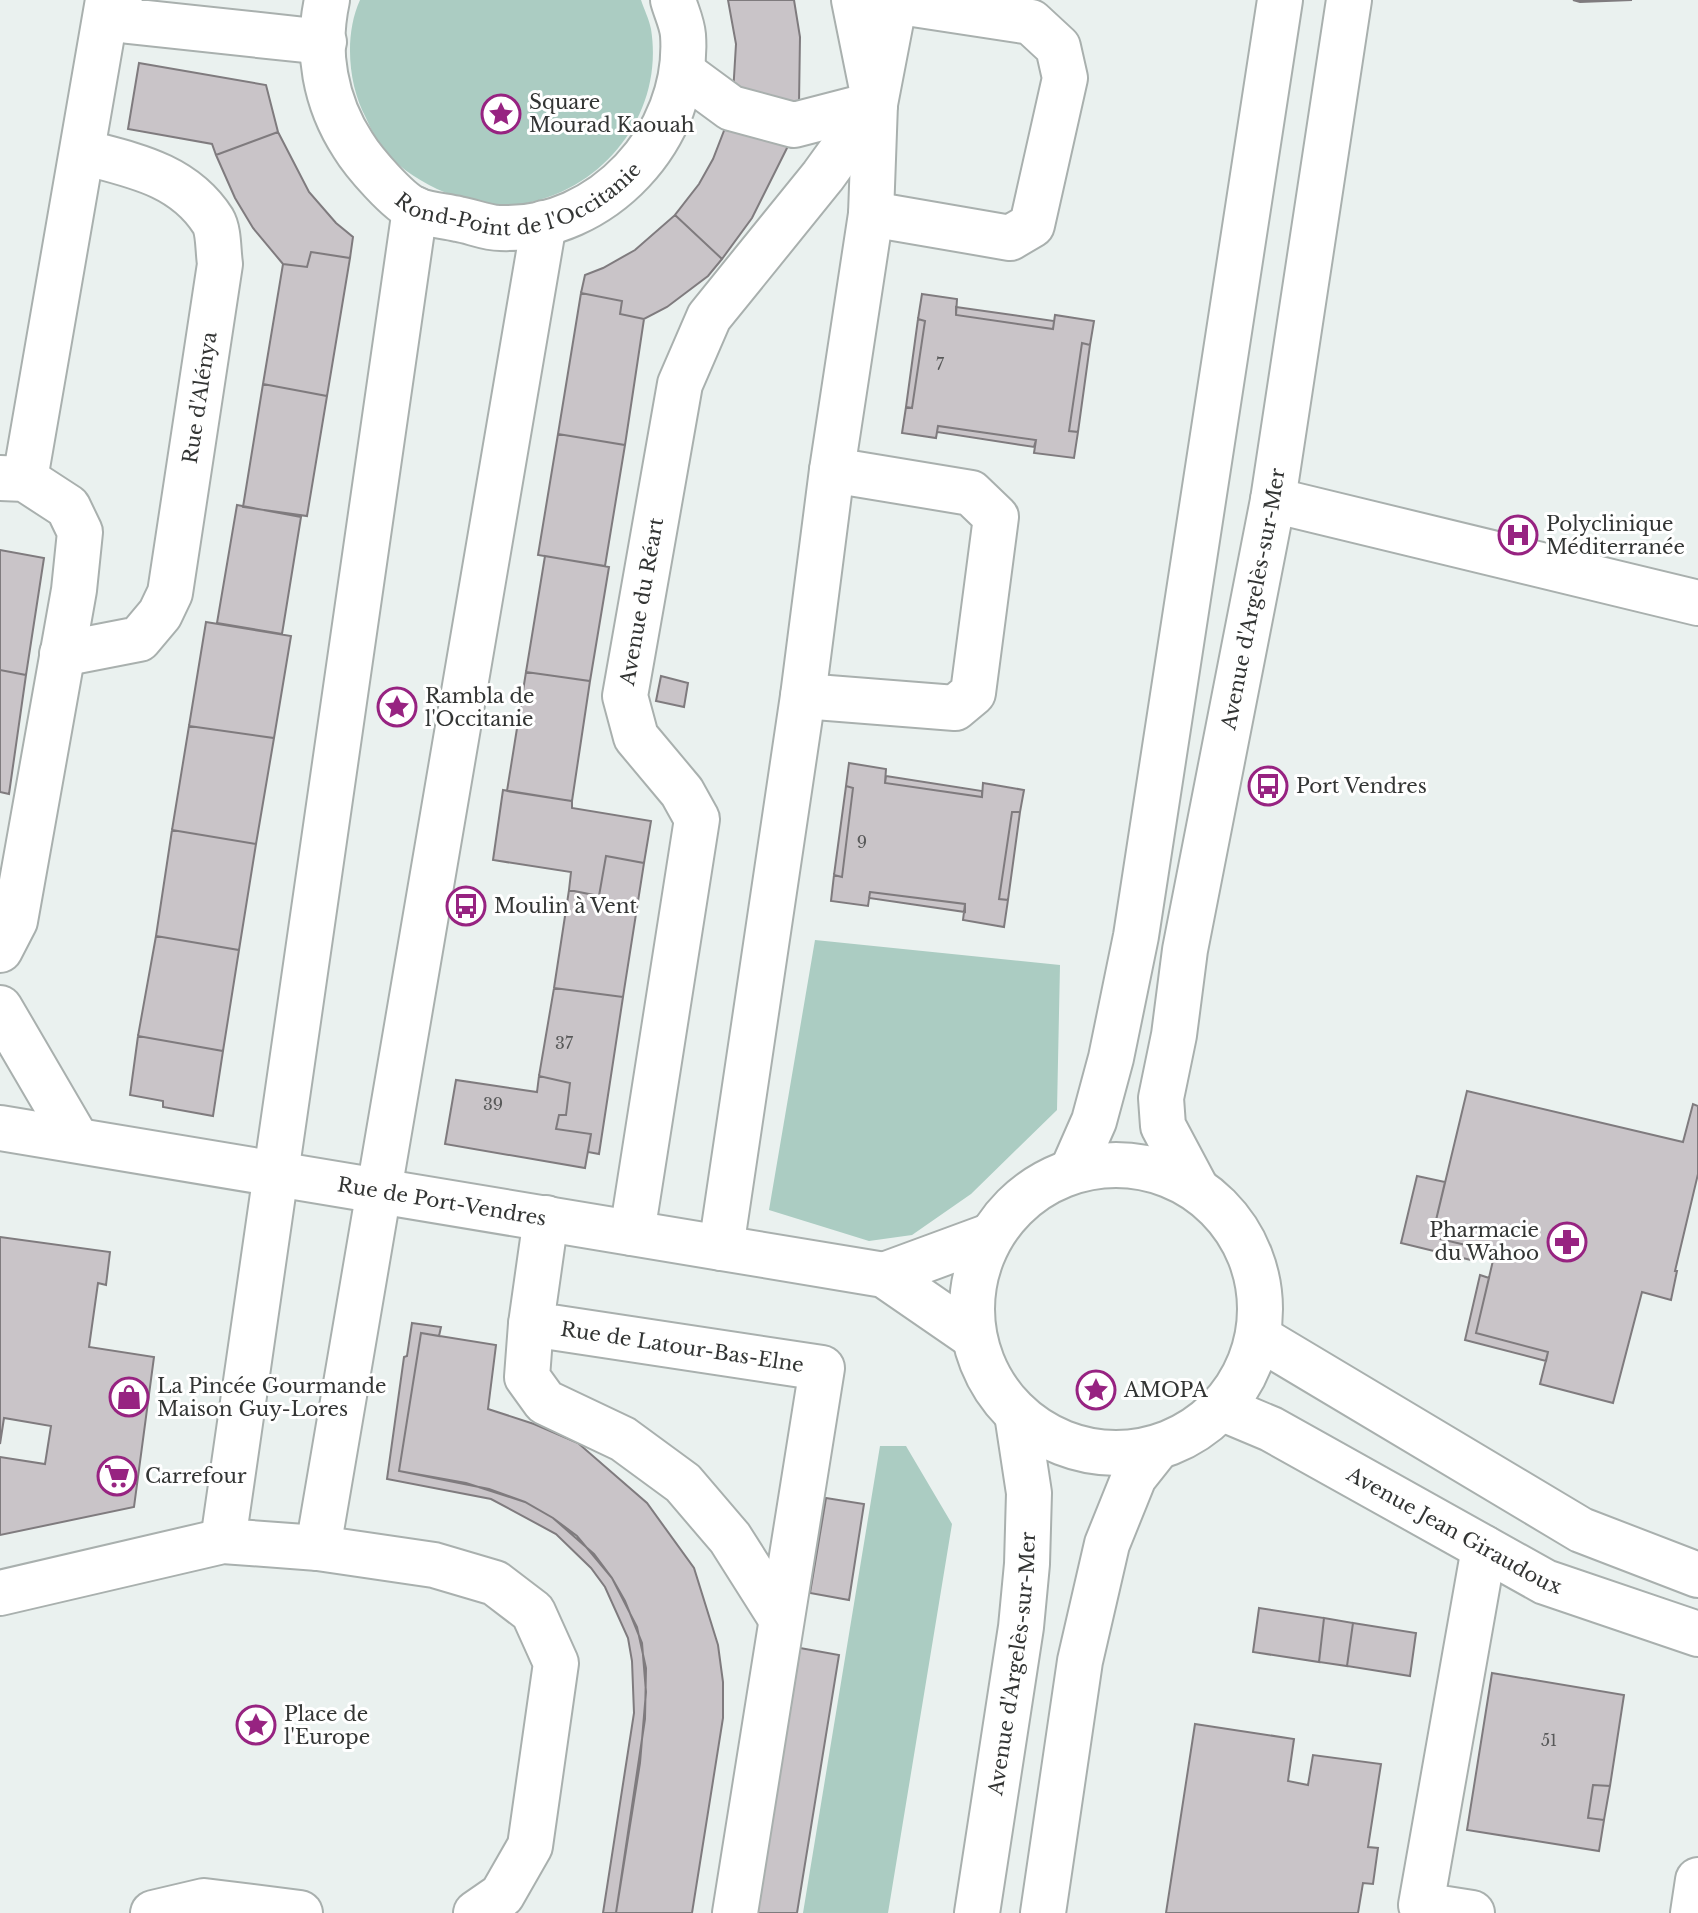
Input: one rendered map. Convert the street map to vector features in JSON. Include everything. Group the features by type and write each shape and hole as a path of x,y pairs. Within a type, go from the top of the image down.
{"street":[{"path":"0,950 15,921 74,590 80,532 68,507 12,478 83,152 108,0"},
{"name":"Rond-Point de l'Occitanie","path":"116,0 128,21 325,21 322,70 337,121 367,168 415,209 499,228 544,223 572,214 614,190 652,149 675,103 682,72 683,32 673,0"},
{"path":"721,1248 871,214 882,0 1031,22 1058,47 1065,78 1032,225 1010,238 871,214"},
{"path":"1072,1171 1094,1121 1111,1058 1136,936 1280,0"},
{"name":"Avenue d'Argelès-sur-Mer","path":"1196,1188 1163,1126 1161,1098 1174,1035 1185,950 1273,500 1349,0"},
{"path":"682,72 731,108 794,125 875,104"},
{"name":"Avenue du Réart","path":"632,1233 697,819 682,792 636,737 625,696 680,384 709,317 823,176 875,104"},
{"name":"Rue d'Alénya","path":"62,654 139,639 160,614 170,593 220,264 215,223 188,194 157,172 83,152"},
{"path":"223,1541 415,209"},
{"path":"318,1548 544,223"},
{"path":"803,696 955,708 973,693 996,517 971,493 832,470"},
{"path":"1273,500 1698,603"},
{"path":"0,1008 77,1140"},
{"name":"Rue de Port-Vendres","path":"0,1128 884,1275 974,1337"},
{"path":"1115,1164 1157,1170 1196,1188 1231,1221 1251,1257 1260,1297 1258,1337 1244,1375 1221,1408 1191,1432 1157,1448 1120,1453 1082,1449 1047,1435 1017,1414 990,1378 974,1337 972,1302 977,1268 990,1236 1012,1208 1040,1185 1072,1171 1115,1164"},
{"name":"Rue de Latour-Bas-Elne","path":"546,1218 527,1377 545,1402 623,1439 683,1483 730,1538 780,1617"},
{"name":"Rue de Port-Vendres","path":"884,1275 990,1236"},
{"name":"Rue de Latour-Bas-Elne","path":"531,1324 822,1368 735,1913"},
{"path":"1258,1337 1581,1530 1698,1573"},
{"name":"Avenue Jean Giraudoux","path":"1221,1408 1271,1429 1545,1582 1698,1634"},
{"name":"Avenue d'Argelès-sur-Mer","path":"977,1913 1021,1627 1027,1564 1029,1493 1017,1414"},
{"path":"1043,1913 1080,1661 1107,1544 1134,1477 1157,1448"},
{"path":"0,1593 223,1541 318,1548 434,1565 495,1583 533,1612 556,1663 530,1846 502,1895 476,1913"},
{"path":"1472,1913 1421,1905 1484,1548"},
{"path":"1693,1913 1698,1880"},
{"path":"153,1913 204,1901 300,1913"}],"green space":[{"name":"Square Mourad Kaouah","path":"360,0 641,0 651,29 653,61 648,92 620,146 599,168 574,186 545,198 514,205 484,204 465,199 421,181 392,158 374,135 355,91 350,60 352,29"},
{"path":"815,940 1060,965 1057,1110 971,1194 912,1235 869,1241 769,1210"},
{"path":"880,1446 906,1446 952,1524 888,1913 803,1913"}],"building":[{"path":"728,0 794,0 800,37 799,104 733,94 736,44"},
{"path":"1573,0 1632,0 1580,2"},
{"path":"139,63 266,85 278,132 216,155 212,144 128,129"},
{"path":"727,123 788,146 752,218 722,259 675,215 699,184"},
{"path":"278,132 309,192 353,237 350,258 311,252 307,267 283,264 253,228 235,198 216,155"},
{"path":"675,215 722,259 708,276 667,307 644,319 620,314 622,301 581,293 585,275 635,250"},
{"path":"311,252 350,258 327,396 263,384 283,264 307,267"},
{"path":"581,293 622,301 620,314 644,319 625,445 558,434"},
{"path":"922,294 957,299 956,315 1053,329 1055,315 1094,321 1090,345 1082,343 1069,431 1078,432 1074,458 1034,453 1036,440 938,426 936,438 902,433 906,407 912,408 925,321 918,319"},
{"path":"956,307 1054,321 1053,329 956,315"},
{"path":"918,319 925,321 912,408 906,407"},
{"path":"1082,343 1090,345 1078,432 1069,431"},
{"path":"263,384 327,396 307,516 243,507"},
{"path":"938,426 1036,440 1034,447 937,432"},
{"path":"558,434 625,445 605,566 538,555"},
{"path":"237,505 301,517 282,634 217,623"},
{"path":"0,550 44,558 26,675 0,670"},
{"path":"545,556 609,567 590,681 526,672"},
{"path":"206,622 291,636 274,738 189,726"},
{"path":"0,670 26,675 9,794 0,792"},
{"path":"526,672 590,681 572,801 507,791"},
{"path":"661,676 688,683 684,707 656,701"},
{"path":"189,726 274,738 256,844 172,830"},
{"path":"849,763 886,769 885,783 982,797 983,783 1024,790 1020,812 1012,812 999,899 1008,900 1004,927 963,920 965,904 870,892 868,906 831,901 834,875 842,877 853,788 846,786"},
{"path":"886,776 982,791 982,797 885,783"},
{"path":"846,786 853,788 842,877 834,875"},
{"path":"503,790 572,801 572,808 651,821 644,863 606,856 599,896 569,890 571,872 493,860"},
{"path":"1012,812 1020,812 1008,900 999,899"},
{"path":"172,830 256,844 239,950 156,936"},
{"path":"606,856 644,863 623,997 554,988 569,890 599,896"},
{"path":"870,892 965,904 965,912 869,898"},
{"path":"156,936 239,950 223,1051 138,1036"},
{"path":"554,988 623,997 599,1154 588,1152 591,1134 556,1129 559,1115 566,1115 570,1083 539,1076"},
{"path":"138,1036 223,1051 213,1116 163,1107 163,1101 130,1095"},
{"path":"539,1076 570,1083 566,1115 559,1115 556,1129 591,1134 585,1168 445,1144 456,1080 537,1092"},
{"name":"Pharmacie du Wahoo","path":"1467,1091 1683,1142 1693,1104 1698,1106 1698,1174 1671,1300 1642,1292 1613,1403 1540,1384 1548,1352 1476,1333 1495,1252 1432,1237"},
{"path":"1417,1176 1445,1182 1432,1237 1474,1247 1471,1260 1401,1243"},
{"path":"0,1237 110,1252 106,1285 98,1283 89,1347 154,1357 134,1507 0,1535 0,1457 45,1464 51,1426 4,1418 0,1444"},
{"path":"1480,1275 1489,1278 1476,1333 1548,1352 1546,1361 1465,1340"},
{"path":"412,1323 441,1327 439,1336 421,1333 399,1471 489,1489 525,1502 553,1518 594,1554 612,1578 637,1627 646,1668 645,1719 616,1913 603,1913 634,1713 628,1638 605,1587 591,1568 556,1534 491,1499 387,1479 404,1357 407,1356"},
{"path":"421,1333 496,1345 488,1409 578,1443 647,1503 694,1568 718,1645 723,1682 723,1718 692,1913 616,1913 640,1763 646,1692 642,1643 612,1578 577,1536 525,1502 466,1483 399,1471"},
{"path":"826,1498 864,1504 849,1600 810,1593"},
{"path":"1259,1608 1324,1618 1319,1662 1253,1652"},
{"path":"1324,1618 1353,1623 1347,1666 1319,1662"},
{"path":"1353,1623 1416,1633 1410,1676 1347,1666"},
{"path":"800,1648 839,1655 797,1913 757,1913"},
{"path":"1492,1673 1624,1695 1610,1786 1593,1785 1588,1818 1604,1820 1599,1851 1467,1830"},
{"path":"1195,1724 1294,1739 1288,1781 1308,1785 1313,1755 1381,1764 1368,1847 1378,1848 1373,1884 1363,1883 1358,1913 1166,1913"},
{"path":"1593,1785 1610,1786 1604,1820 1588,1818"}],"place":[{"name":"Square Mourad Kaouah","path":"501,114"},
{"name":"Polyclinique Méditerranée","path":"1518,535"},
{"name":"Rambla de l'Occitanie","path":"397,707"},
{"name":"Port Vendres","path":"1268,786"},
{"name":"Moulin à Vent","path":"466,906"},
{"name":"Pharmacie du Wahoo","path":"1567,1242"},
{"name":"AMOPA","path":"1096,1390"},
{"name":"La Pincée Gourmande Maison Guy-Lores","path":"129,1397"},
{"name":"Carrefour","path":"117,1476"},
{"name":"Place de l'Europe","path":"256,1725"}]}
